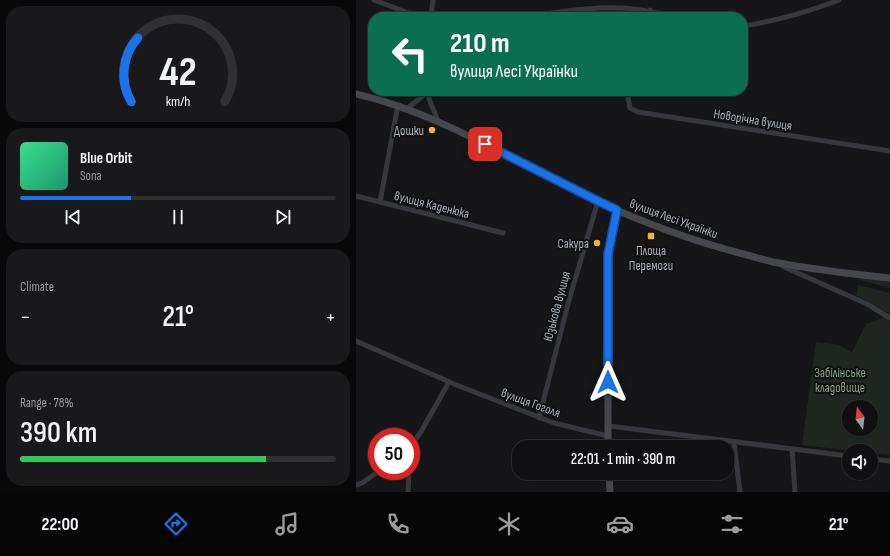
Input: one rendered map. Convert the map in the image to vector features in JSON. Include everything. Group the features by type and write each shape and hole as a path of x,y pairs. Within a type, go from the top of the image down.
{"main road":[{"name":"вулиця Лесі Українки","path":"356,94 408,108 438,121 588,197 687,238 772,262 890,278"},
{"path":"608,440 608,254 617,210"},
{"path":"609,480 610,492"}],"street":[{"path":"374,0 406,12"},
{"path":"432,12 433,0"},
{"path":"748,25 780,19 839,0"},
{"path":"558,12 591,7 631,7 656,12"},
{"path":"408,108 423,96"},
{"path":"429,96 438,121"},
{"name":"Новорічна вулиця","path":"629,96 630,108 638,112 890,151"},
{"path":"380,202 398,105"},
{"name":"вулиця Каденюка","path":"356,196 503,232"},
{"name":"Юзькова вулиця","path":"539,418 568,304 598,201"},
{"path":"772,262 867,304 890,318"},
{"name":"вулиця Гоголя","path":"356,341 449,382 539,418 608,436"},
{"path":"420,433 449,382"},
{"path":"608,426 718,440"},
{"path":"740,492 734,442 842,455"},
{"path":"792,449 795,492"},
{"path":"878,460 890,461"},
{"path":"356,485 368,479"},
{"path":"408,492 409,480"}],"green space":[{"path":"861,278 890,280 890,288 860,280"},
{"path":"858,285 890,293 890,314 856,295"},
{"name":"Забілінське кладовище","path":"885,317 890,322 890,455 878,454 878,444 842,444 842,450 802,445 816,342 839,345 852,352 866,324"}],"place":[{"name":"Дошки","path":"432,130"},
{"name":"Площа Перемоги","path":"651,236"},
{"name":"Сакура","path":"597,243"}],"route":[{"path":"485,144 617,210 608,254 608,382"}]}
